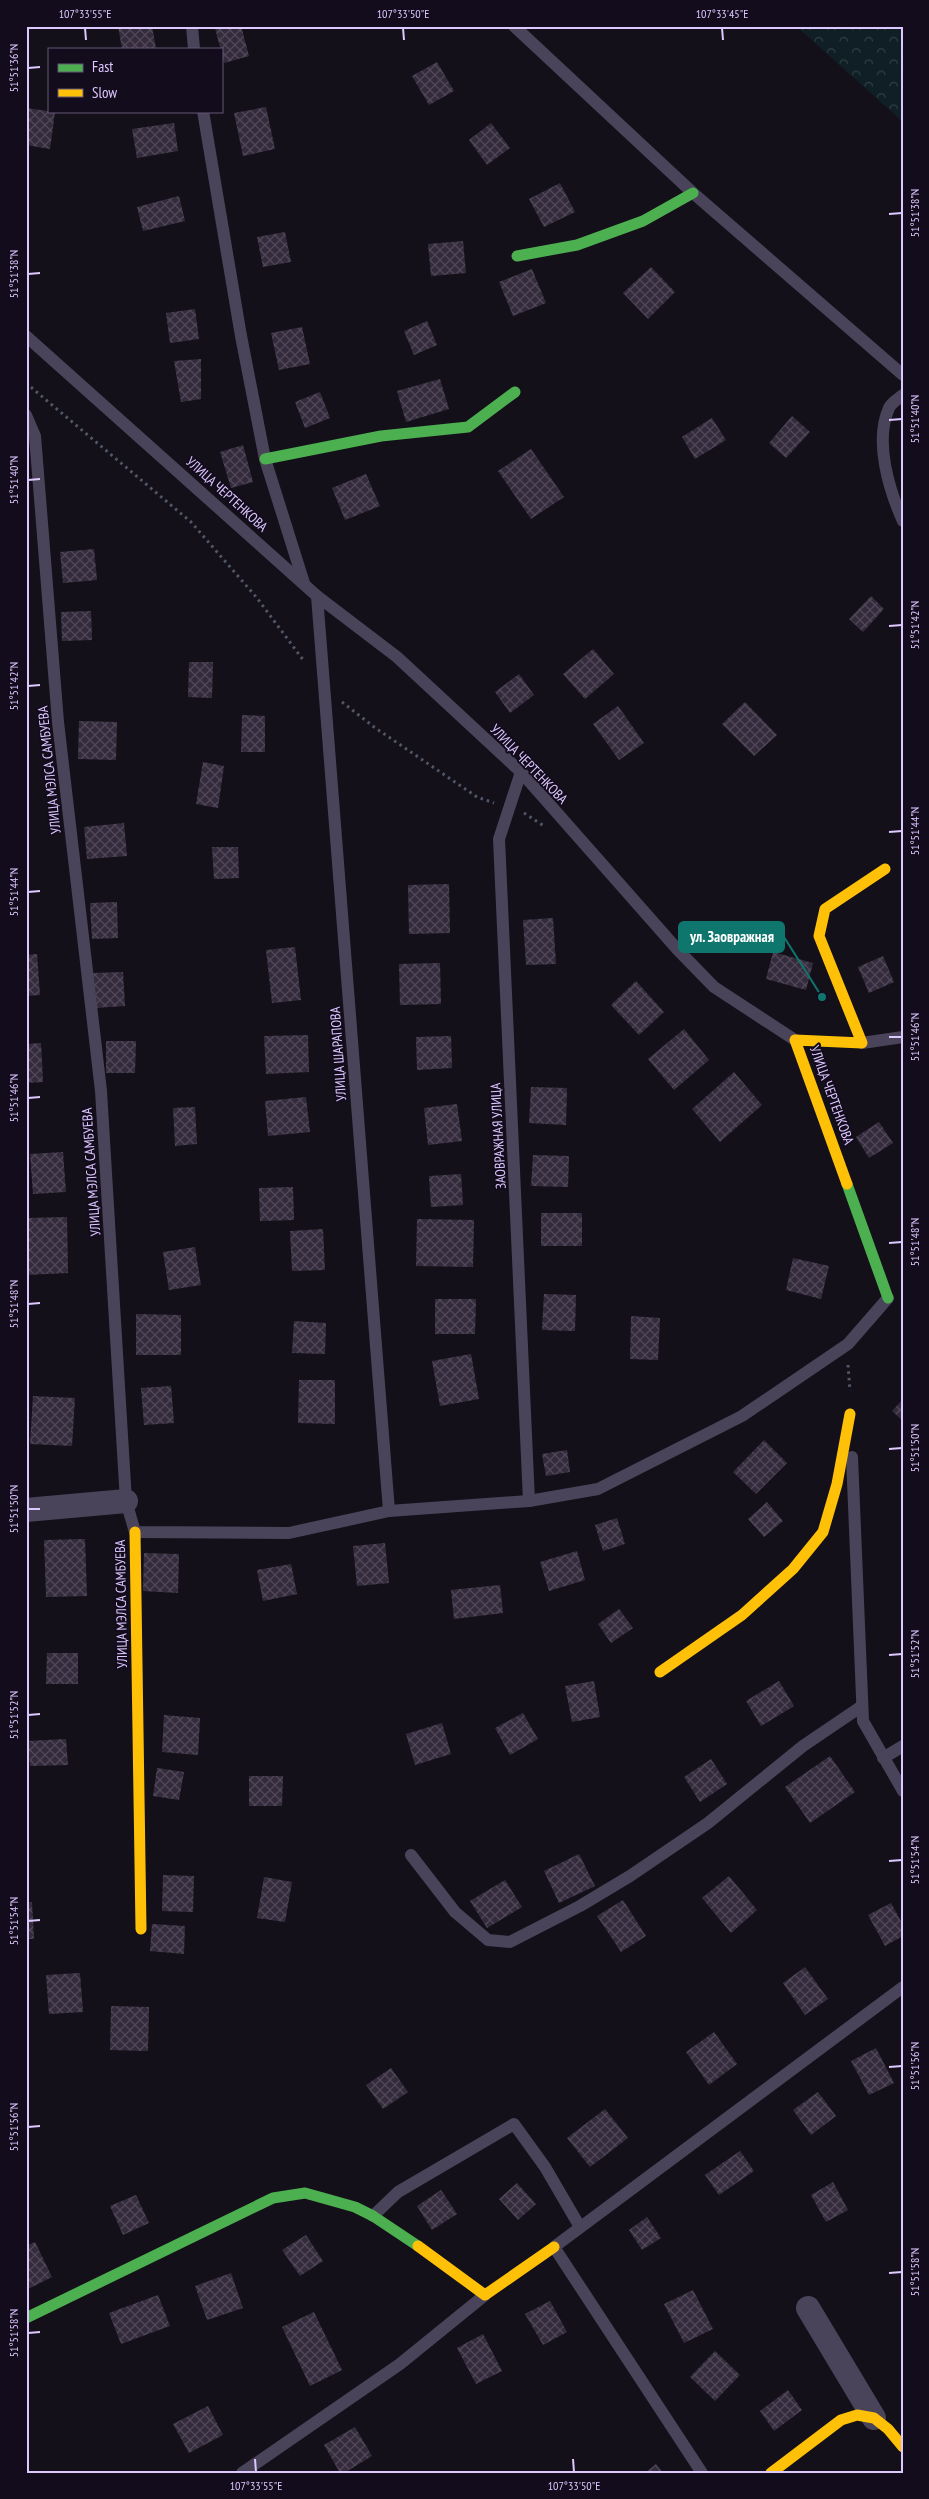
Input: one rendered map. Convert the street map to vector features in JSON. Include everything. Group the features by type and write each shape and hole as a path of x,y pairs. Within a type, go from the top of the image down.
{"street":[{"path":"517,256 577,245 643,221 693,193"},
{"path":"265,459 381,436 468,427 515,392"},
{"path":"795,1040 862,1043 819,936 825,909 885,870"},
{"name":"УЛИЦА ЧЕРТЕНКОВА","path":"795,1040 888,1298"},
{"path":"660,1672 742,1615 793,1569 823,1532 837,1484 850,1414"},
{"path":"26,1510 126,1501"},
{"name":"УЛИЦА МЭЛСА САМБУЕВА","path":"135,1532 141,1930"},
{"path":"26,2318 272,2198 304,2193 355,2207 373,2216 448,2267 485,2295 554,2247"},
{"path":"808,2308 874,2418 888,2429 903,2447"},
{"path":"771,2473 841,2420 857,2414 874,2418"}],"lane":[{"path":"192,26 194,48"},
{"path":"514,26 693,193 903,375"},
{"path":"203,112 241,336 265,459 304,583"},
{"name":"УЛИЦА ЧЕРТЕНКОВА","path":"26,336 317,596 397,657 521,772 677,949 714,987 795,1040"},
{"path":"903,395 889,406 881,434 882,450 897,509 903,521"},
{"name":"УЛИЦА МЭЛСА САМБУЕВА","path":"26,415 35,436 58,722 101,1091 126,1501 135,1532"},
{"name":"УЛИЦА ШАРАПОВА","path":"317,596 389,1511"},
{"name":"ЗАОВРАЖНАЯ УЛИЦА","path":"521,772 499,839 529,1501"},
{"path":"862,1043 903,1037"},
{"path":"135,1532 289,1533 389,1511 529,1501 598,1489 742,1416 848,1344 888,1298"},
{"path":"850,1414 863,1721 903,1791"},
{"path":"411,1855 455,1912 488,1940 510,1942 580,1906 630,1876 708,1823 803,1746 862,1706"},
{"path":"883,1758 903,1746"},
{"path":"702,2473 554,2247 903,1987"},
{"path":"373,2216 398,2192 473,2146 514,2124 545,2167 580,2227"},
{"path":"242,2473 400,2364 485,2295"}],"path":[{"path":"26,384 191,522 257,598 325,688 374,727 477,797 522,812 547,829"},
{"path":"848,1344 850,1414"}],"green space":[{"path":"796,26 903,26 903,122"}],"building":[{"path":"118,26 152,26 156,48 122,48"},
{"path":"241,26 249,56 224,63 222,48 220,48 215,28"},
{"path":"437,62 454,91 429,105 412,76"},
{"path":"266,107 275,149 243,156 234,113"},
{"path":"26,108 55,112 50,149 26,145"},
{"path":"174,123 178,151 137,158 132,129"},
{"path":"491,123 510,148 487,165 469,140"},
{"path":"560,183 575,212 544,227 529,199"},
{"path":"179,196 185,221 143,231 137,207"},
{"path":"285,232 291,262 263,267 257,237"},
{"path":"463,241 466,273 431,276 428,244"},
{"path":"651,267 675,292 648,319 623,293"},
{"path":"532,269 546,303 513,316 499,282"},
{"path":"195,309 199,339 170,343 166,313"},
{"path":"427,321 437,345 414,355 404,331"},
{"path":"302,327 310,364 279,370 271,333"},
{"path":"201,359 201,399 181,402 174,361"},
{"path":"440,379 449,409 406,422 397,391"},
{"path":"320,392 330,418 305,428 295,402"},
{"path":"792,416 810,432 786,458 769,443"},
{"path":"712,418 726,440 695,459 682,437"},
{"path":"243,445 253,482 231,488 220,452"},
{"path":"531,449 564,497 531,519 498,471"},
{"path":"366,474 380,506 345,520 332,488"},
{"path":"94,549 97,580 63,583 60,552"},
{"path":"871,596 884,609 863,632 849,619"},
{"path":"91,611 92,640 62,641 61,612"},
{"path":"593,649 614,674 585,699 563,674"},
{"path":"189,662 213,662 212,698 188,697"},
{"path":"519,674 534,695 510,713 495,692"},
{"path":"745,702 777,735 754,756 722,724"},
{"path":"618,706 644,743 619,760 593,724"},
{"path":"242,715 265,716 265,752 241,752"},
{"path":"79,721 117,722 116,760 78,759"},
{"path":"203,762 224,766 218,808 196,804"},
{"path":"124,823 127,856 87,859 84,827"},
{"path":"212,847 238,847 239,878 214,879"},
{"path":"449,884 450,933 409,934 408,885"},
{"path":"117,902 118,938 92,939 90,903"},
{"path":"553,918 556,964 526,965 523,920"},
{"path":"295,947 301,1000 272,1003 266,950"},
{"path":"773,952 813,963 806,990 766,979"},
{"path":"37,954 40,995 26,996 26,955"},
{"path":"883,956 894,982 869,993 858,967"},
{"path":"440,963 441,1004 400,1005 399,964"},
{"path":"123,972 125,1006 95,1008 93,973"},
{"path":"636,981 664,1012 639,1035 611,1005"},
{"path":"684,1029 709,1060 674,1090 648,1059"},
{"path":"308,1035 309,1072 266,1074 264,1036"},
{"path":"451,1036 452,1068 417,1070 416,1037"},
{"path":"106,1041 136,1041 135,1073 106,1073"},
{"path":"41,1043 43,1082 26,1083 26,1044"},
{"path":"734,1072 762,1105 720,1142 692,1109"},
{"path":"531,1087 567,1088 566,1125 529,1123"},
{"path":"306,1097 310,1132 268,1136 265,1101"},
{"path":"457,1104 462,1141 428,1145 424,1108"},
{"path":"195,1107 197,1144 175,1146 173,1108"},
{"path":"879,1122 893,1143 869,1158 856,1137"},
{"path":"63,1152 66,1192 33,1194 30,1154"},
{"path":"533,1155 569,1156 568,1187 531,1186"},
{"path":"461,1174 463,1205 431,1207 429,1176"},
{"path":"293,1187 294,1220 260,1221 259,1188"},
{"path":"541,1213 582,1213 582,1246 541,1246"},
{"path":"67,1217 68,1273 26,1275 26,1218"},
{"path":"417,1219 474,1220 473,1267 416,1266"},
{"path":"323,1229 325,1270 292,1271 290,1231"},
{"path":"195,1247 201,1285 169,1290 163,1252"},
{"path":"793,1258 829,1266 821,1299 786,1290"},
{"path":"544,1294 576,1295 575,1331 542,1330"},
{"path":"435,1299 476,1299 475,1334 435,1334"},
{"path":"136,1314 181,1315 181,1355 136,1355"},
{"path":"631,1316 660,1318 658,1360 630,1359"},
{"path":"294,1321 326,1323 325,1354 292,1353"},
{"path":"471,1354 479,1399 440,1406 432,1361"},
{"path":"299,1380 335,1380 335,1424 298,1423"},
{"path":"171,1386 174,1423 144,1425 141,1388"},
{"path":"33,1396 75,1398 72,1446 30,1444"},
{"path":"903,1399 903,1421 892,1411"},
{"path":"764,1440 787,1463 756,1494 733,1472"},
{"path":"567,1450 570,1472 546,1476 542,1454"},
{"path":"767,1502 783,1521 764,1537 748,1519"},
{"path":"617,1518 625,1544 603,1551 595,1525"},
{"path":"85,1539 87,1596 46,1597 44,1540"},
{"path":"385,1543 389,1583 357,1586 353,1546"},
{"path":"577,1551 585,1580 549,1591 540,1562"},
{"path":"144,1553 179,1554 178,1593 143,1591"},
{"path":"291,1564 297,1594 263,1601 257,1570"},
{"path":"500,1585 503,1613 454,1619 451,1590"},
{"path":"619,1609 633,1628 611,1643 598,1624"},
{"path":"47,1653 78,1653 78,1684 46,1684"},
{"path":"594,1681 600,1717 572,1722 565,1686"},
{"path":"779,1681 794,1706 761,1726 746,1701"},
{"path":"523,1713 538,1739 510,1755 495,1728"},
{"path":"164,1715 200,1718 198,1755 162,1752"},
{"path":"442,1723 451,1754 415,1765 406,1734"},
{"path":"66,1739 68,1765 30,1766 28,1741"},
{"path":"830,1756 855,1792 810,1823 785,1787"},
{"path":"711,1759 727,1784 700,1802 684,1777"},
{"path":"157,1768 184,1772 179,1800 153,1796"},
{"path":"249,1776 283,1776 282,1806 249,1806"},
{"path":"579,1854 595,1886 559,1903 544,1871"},
{"path":"163,1875 194,1876 193,1912 162,1911"},
{"path":"729,1876 757,1910 731,1933 702,1898"},
{"path":"264,1877 292,1882 285,1922 257,1918"},
{"path":"505,1880 522,1907 487,1928 470,1901"},
{"path":"623,1900 646,1936 621,1952 597,1916"},
{"path":"26,1902 32,1902 34,1939 26,1939"},
{"path":"891,1903 903,1925 903,1936 885,1946 868,1915"},
{"path":"152,1924 185,1926 184,1954 150,1951"},
{"path":"805,1967 828,1999 805,2015 783,1983"},
{"path":"80,1973 83,2012 49,2014 46,1975"},
{"path":"111,2006 149,2007 148,2051 110,2050"},
{"path":"714,2032 737,2064 709,2085 686,2052"},
{"path":"876,2048 894,2083 869,2095 851,2061"},
{"path":"391,2068 408,2092 383,2109 366,2085"},
{"path":"818,2092 836,2116 811,2135 793,2110"},
{"path":"605,2109 628,2138 590,2167 567,2138"},
{"path":"740,2151 754,2171 719,2195 705,2175"},
{"path":"833,2182 848,2210 826,2222 811,2195"},
{"path":"517,2183 536,2204 518,2220 499,2199"},
{"path":"441,2190 457,2214 432,2230 417,2206"},
{"path":"136,2195 149,2223 123,2235 110,2206"},
{"path":"647,2217 661,2238 642,2250 629,2230"},
{"path":"306,2235 323,2261 300,2276 282,2250"},
{"path":"35,2242 52,2277 26,2290 26,2246"},
{"path":"231,2273 243,2308 207,2320 195,2286"},
{"path":"693,2290 713,2329 684,2343 664,2304"},
{"path":"158,2295 170,2326 121,2344 109,2313"},
{"path":"550,2301 567,2332 543,2345 525,2314"},
{"path":"314,2312 342,2370 310,2386 282,2327"},
{"path":"483,2334 502,2371 476,2384 457,2348"},
{"path":"715,2351 740,2375 715,2401 690,2377"},
{"path":"788,2390 802,2410 774,2431 760,2411"},
{"path":"208,2406 223,2435 189,2453 173,2424"},
{"path":"355,2427 372,2456 344,2473 340,2473 324,2445"},
{"path":"656,2464 663,2473 645,2473"}],"traffic: fast":[{"path":"517,256 577,245 643,221 693,193"},
{"path":"265,459 381,436 468,427 515,392"},
{"path":"847,1184 888,1298"},
{"path":"26,2318 273,2198 305,2193 355,2207 373,2216 418,2246"}],"traffic: slow":[{"path":"847,1184 795,1040 862,1043 819,936 825,909 885,869"},
{"path":"660,1672 742,1615 793,1569 823,1532 837,1484 850,1414"},
{"path":"135,1532 141,1929"},
{"path":"418,2246 485,2295 554,2247"},
{"path":"771,2473 841,2420 857,2415 874,2418 888,2429 903,2447"}],"place":[{"name":"ул. Заовражная","path":"822,997"}]}
